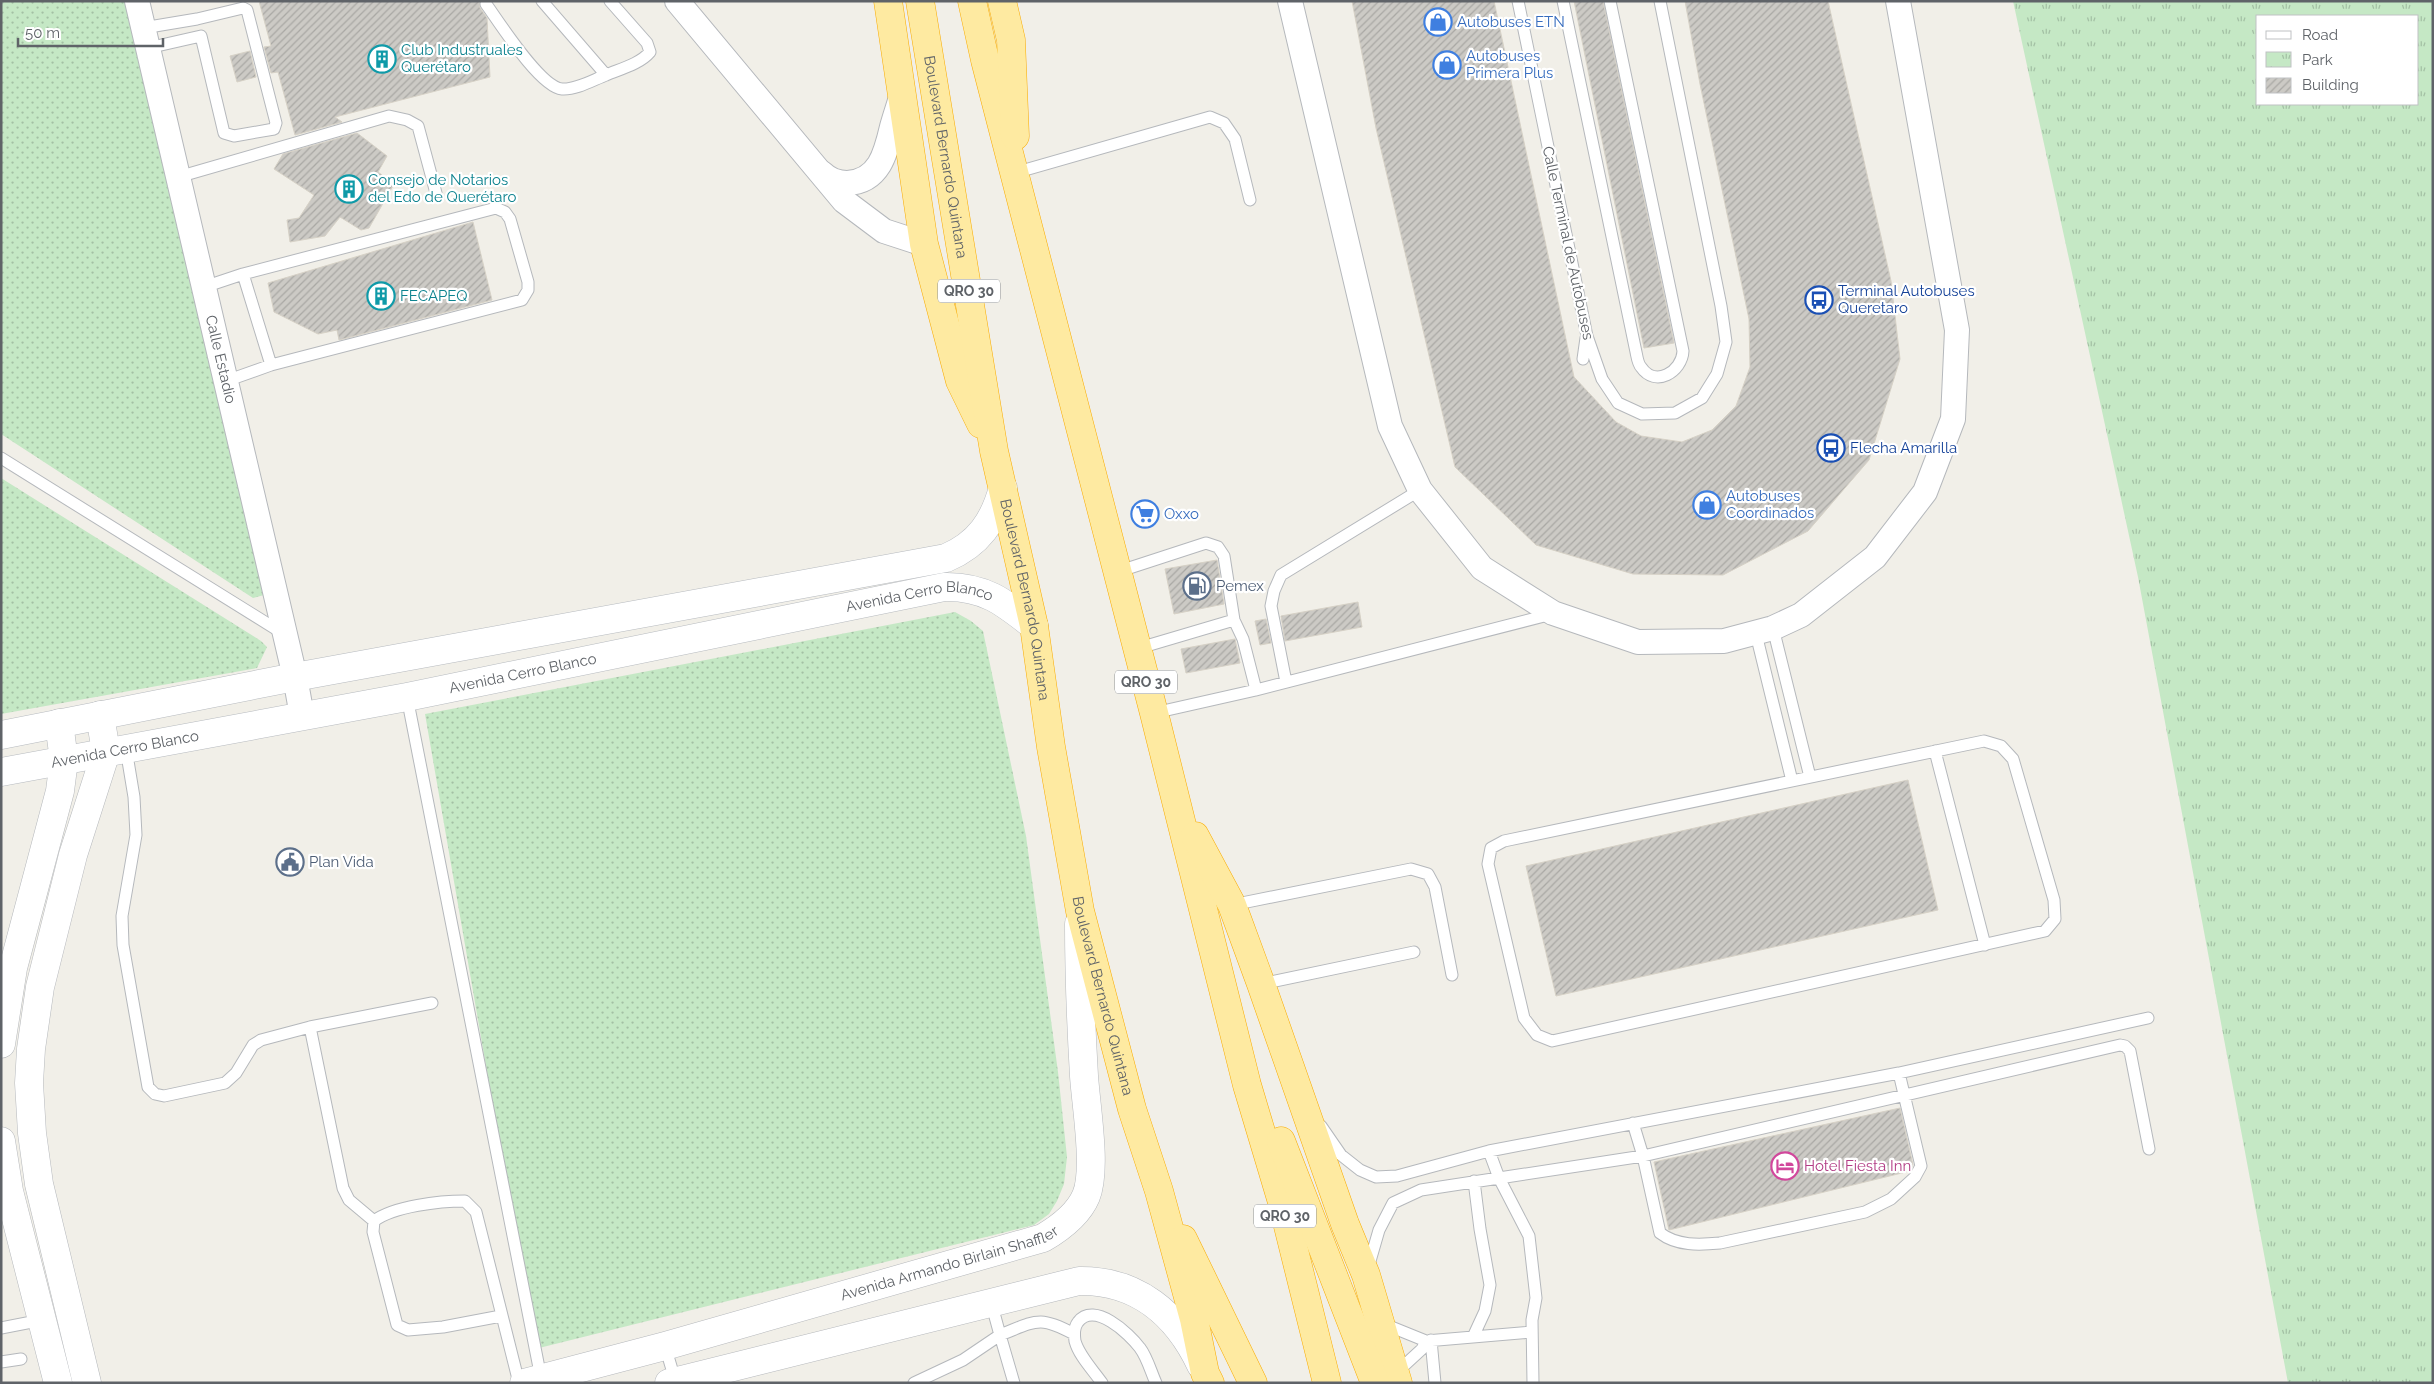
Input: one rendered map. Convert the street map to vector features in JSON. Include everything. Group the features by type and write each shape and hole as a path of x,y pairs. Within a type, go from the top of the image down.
{"highway":[{"path":"888,1 903,92 924,244 960,381 994,450"},
{"name":"Boulevard Bernardo Quintana","path":"920,1 994,450 1034,626 1051,747 1080,910 1132,1108 1159,1191 1194,1319 1207,1378"},
{"name":"QRO 30","path":"972,1 985,60 1087,449 1116,572 1154,713 1256,1119 1282,1202 1327,1383"},
{"path":"1002,1 1011,40 1015,102 1014,173"},
{"path":"1173,792 1232,905 1345,1224 1366,1275 1380,1323 1389,1380"},
{"name":"QRO 30","path":"1239,1052 1256,1083 1389,1380"},
{"name":"Boulevard Bernardo Quintana","path":"1159,1191 1253,1383"}],"street":[{"name":"Calle Estadio","path":"137,1 286,635 302,716"},
{"path":"677,1 844,201 884,231 924,244"},
{"path":"1290,1 1390,426 1420,490 1482,568 1553,613 1638,642 1724,641 1765,631 1801,615 1875,557 1925,492 1953,419 1957,330 1898,1"},
{"path":"816,168 827,178 841,183 855,182 868,178 879,166 887,152 903,92"},
{"name":"Avenida Cerro Blanco","path":"1,734 295,677 946,558 960,552 982,534 998,508 1004,488"},
{"name":"Avenida Cerro Blanco","path":"1,772 407,697 944,587 963,588 982,592 997,598 1034,626"},
{"path":"87,1383 38,1184 29,1083 31,1049 40,988 73,856 116,751 100,715"},
{"path":"1,1044 13,968 60,791 64,760 59,723"},
{"name":"Avenida Armando Birlain Shaffler","path":"528,1381 665,1346 1043,1238 1074,1214 1086,1197 1091,1168 1079,996 1080,910"},
{"path":"1,1141 9,1191 58,1383"},
{"path":"673,1382 1079,1281 1110,1282 1125,1287 1149,1300 1185,1335 1207,1378"}],"lane":[{"path":"542,1 606,74"},
{"path":"486,4 534,68 554,86 562,89 577,87 644,58 650,52 647,43 610,1"},
{"name":"Calle Terminal de Autobuses","path":"1518,1 1587,336 1602,379 1614,404 1642,414 1675,413 1702,398 1717,374 1726,342 1721,306 1660,1"},
{"path":"1563,1 1636,352 1640,367 1649,375 1659,376 1672,373 1682,360 1682,351 1610,1"},
{"path":"145,38 197,19 243,8 247,10 276,123 274,129 234,136 224,133 197,19"},
{"path":"145,38 201,36"},
{"path":"178,177 389,116 408,120 418,126 436,193"},
{"path":"1014,173 1210,117 1224,124 1235,139 1250,200"},
{"path":"204,287 244,274 496,208 505,212 510,219 528,282 528,290 522,300 271,365 226,381"},
{"path":"244,274 271,365"},
{"path":"1583,360 1587,336"},
{"path":"1,458 286,635"},
{"path":"1286,682 1272,606 1274,591 1281,576 1420,490"},
{"path":"1116,572 1206,543 1218,547 1224,556 1234,620 1243,639 1256,690"},
{"path":"1154,713 1256,690 1553,613"},
{"path":"1136,649 1234,620"},
{"path":"1765,631 1810,777"},
{"path":"1765,631 1792,781"},
{"path":"407,697 528,1381"},
{"path":"1984,741 2001,746 2013,759 2054,900 2055,919 2045,932 1552,1041 1537,1036 1524,1018 1488,864 1491,848 1504,841 1935,751 1984,741"},
{"path":"116,751 134,797 136,835 122,916 123,945 148,1087 155,1094 164,1096 225,1083 236,1073 253,1045 261,1040 310,1027 432,1003"},
{"path":"1935,751 1985,945"},
{"path":"1232,905 1411,869 1428,874 1434,887 1452,975"},
{"path":"1261,984 1414,952"},
{"path":"1293,1074 1325,1132 1341,1155 1360,1170 1376,1177 1397,1176 1489,1151 1899,1073 2148,1018"},
{"path":"310,1027 342,1182 349,1200 374,1221"},
{"path":"1366,1275 1379,1230 1393,1204 1421,1190 1642,1156 2125,1046 2130,1051 2149,1149"},
{"path":"1632,1123 1642,1156 1660,1233 1668,1240 1697,1245 1720,1243 1865,1212 1891,1199 1915,1177 1921,1166 1906,1095 1899,1073"},
{"path":"1489,1151 1499,1178 1529,1236 1536,1298 1531,1332 1534,1383"},
{"path":"1473,1337 1485,1311 1490,1285 1474,1181"},
{"path":"501,1316 443,1327 408,1330 397,1326 373,1232 374,1221 383,1214 446,1201 465,1201 476,1212 501,1316 528,1381"},
{"path":"991,1302 1014,1383"},
{"path":"1102,1383 1081,1354 1074,1334 1076,1324 1082,1317 1093,1314 1110,1320 1140,1348 1156,1383"},
{"path":"1,1328 42,1320"},
{"path":"914,1383 963,1360 1000,1335 1033,1322 1051,1322 1074,1334"},
{"path":"1380,1323 1428,1340 1531,1332"},
{"path":"1389,1380 1422,1349 1428,1340"},
{"path":"1428,1340 1435,1383"},
{"path":"665,1346 673,1382"},
{"path":"1,1362 21,1359"}],"green space":[{"path":"1,1 132,1 264,595 253,598 1,434"},
{"path":"2013,1 2433,1 2433,1383 2288,1383 2138,577"},
{"path":"1,478 261,641 267,647 257,668 1,714"},
{"path":"955,612 971,621 983,631 1026,836 1058,1072 1067,1157 1064,1184 1057,1201 1049,1214 1034,1225 535,1349 425,714"}],"building":[{"name":"Club Industruales Querétaro","path":"259,1 479,1 480,8 487,18 490,77 335,117 342,122 295,135 278,72 271,73 264,47 271,46"},
{"name":"Terminal Autobuses Queretaro","path":"1352,1 1494,1 1574,377 1616,422 1641,436 1682,442 1712,430 1736,406 1750,367 1749,319 1700,84 1685,1 1828,1 1891,281 1900,359 1869,460 1808,531 1723,575 1633,574 1536,545 1455,467 1376,128"},
{"path":"1574,1 1603,1 1674,343 1644,348"},
{"path":"250,51 256,77 237,82 230,56"},
{"name":"Consejo de Notarios del Edo de Querétaro","path":"357,133 387,156 378,172 394,184 369,228 361,230 340,217 325,236 290,242 287,220 299,218 314,195 274,169 283,154"},
{"name":"FECAPEQ","path":"473,222 492,300 339,340 337,330 318,334 274,312 268,283"},
{"name":"Pemex","path":"1217,560 1224,604 1174,614 1165,569"},
{"name":"Pemex","path":"1358,602 1362,627 1285,641 1281,616"},
{"path":"1266,619 1271,643 1260,645 1255,621"},
{"name":"Pemex","path":"1235,639 1240,663 1186,673 1181,649"},
{"path":"1908,780 1938,910 1556,996 1526,866"},
{"name":"Hotel Fiesta Inn","path":"1900,1108 1913,1165 1910,1171 1669,1230 1654,1162"}],"place":[{"name":"Autobuses ETN","path":"1438,22"},
{"name":"Club Industruales Querétaro","path":"382,59"},
{"name":"Autobuses Primera Plus","path":"1447,65"},
{"name":"Consejo de Notarios del Edo de Querétaro","path":"349,189"},
{"name":"FECAPEQ","path":"381,296"},
{"name":"Terminal Autobuses Queretaro","path":"1819,300"},
{"name":"Flecha Amarilla","path":"1831,448"},
{"name":"Autobuses Coordinados","path":"1707,505"},
{"name":"Oxxo","path":"1145,514"},
{"name":"Pemex","path":"1197,586"},
{"name":"Plan Vida","path":"290,862"},
{"name":"Hotel Fiesta Inn","path":"1785,1166"}]}
